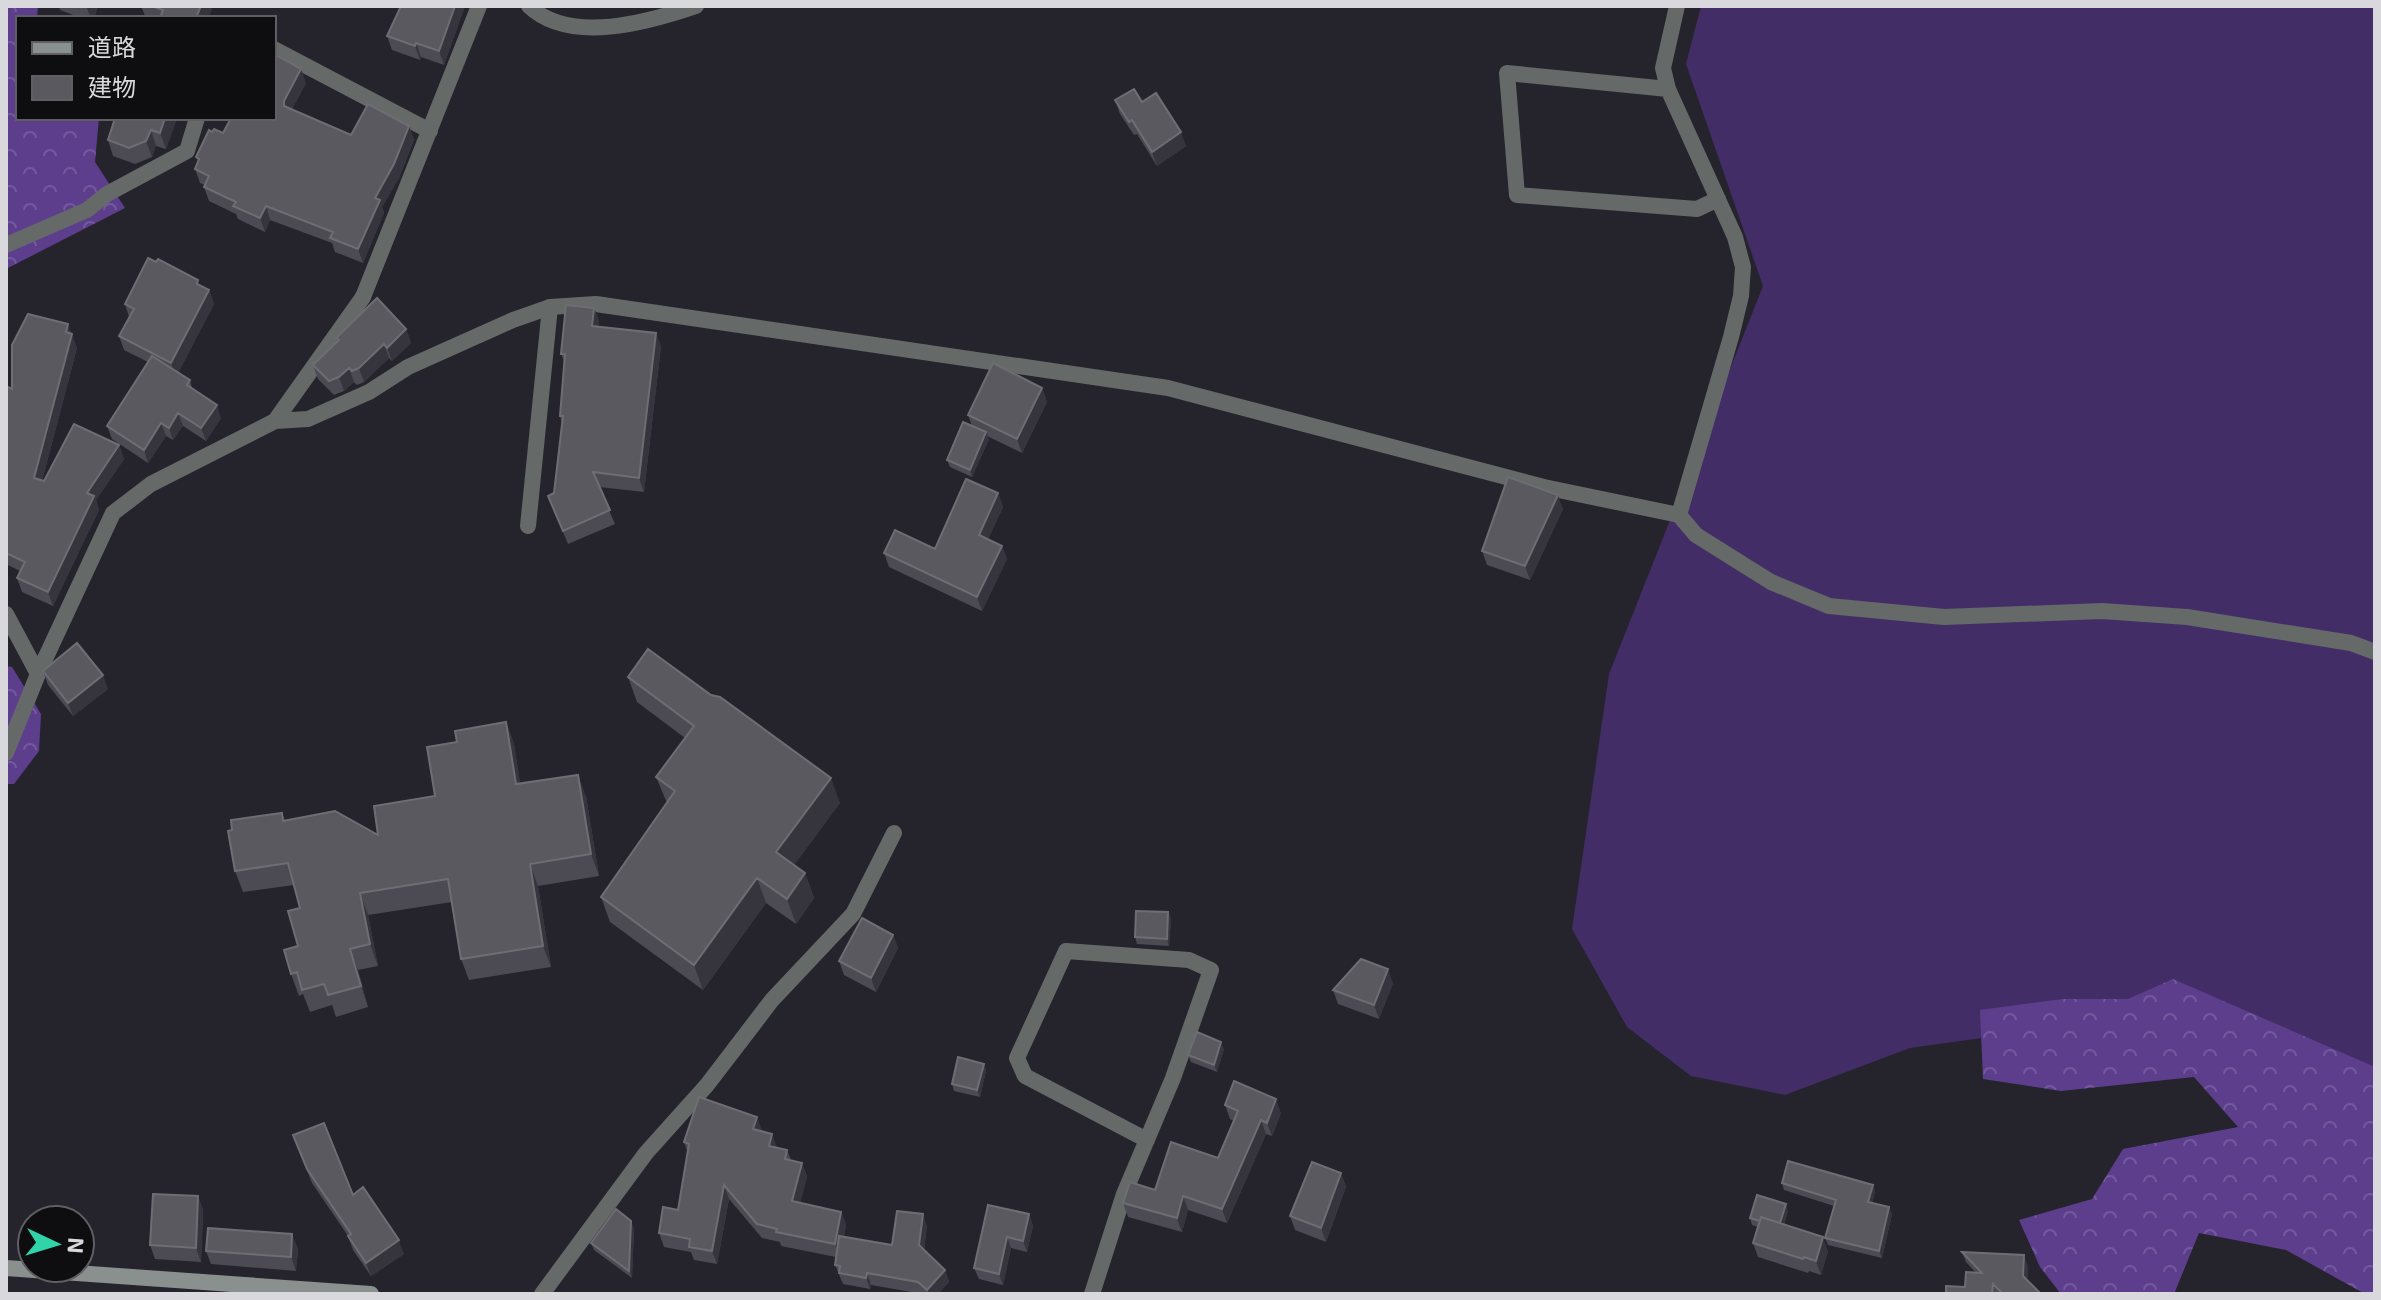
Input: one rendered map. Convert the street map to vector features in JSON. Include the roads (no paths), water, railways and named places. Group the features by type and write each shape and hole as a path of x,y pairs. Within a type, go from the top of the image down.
{"street":[{"path":"275,421 363,297 479,6"},
{"path":"529,6 541,17 575,27 622,26 696,6"},
{"path":"1677,6 1663,68 1668,89 1735,237 1743,267 1741,296 1679,515"},
{"path":"276,50 430,131"},
{"path":"1668,89 1507,73 1517,195 1697,209 1718,199"},
{"path":"6,245 87,210 107,194 187,151 196,120"},
{"path":"6,753 38,674 113,513 151,484 275,421 308,419 369,392 408,367 513,320 550,307 596,304 1154,386 1544,487 1679,515 1696,535 1771,582 1829,606 1944,617 2102,611 2187,617 2351,643 2375,652"},
{"path":"528,526 550,307"},
{"path":"6,614 11,638 38,674"},
{"path":"542,1294 646,1153 707,1085 772,1000 853,914 894,833"},
{"path":"1092,1294 1124,1194 1147,1140 1173,1078 1211,970 1189,960 1066,951 1017,1058 1025,1076 1147,1140"},
{"path":"6,1268 371,1294"}]}
